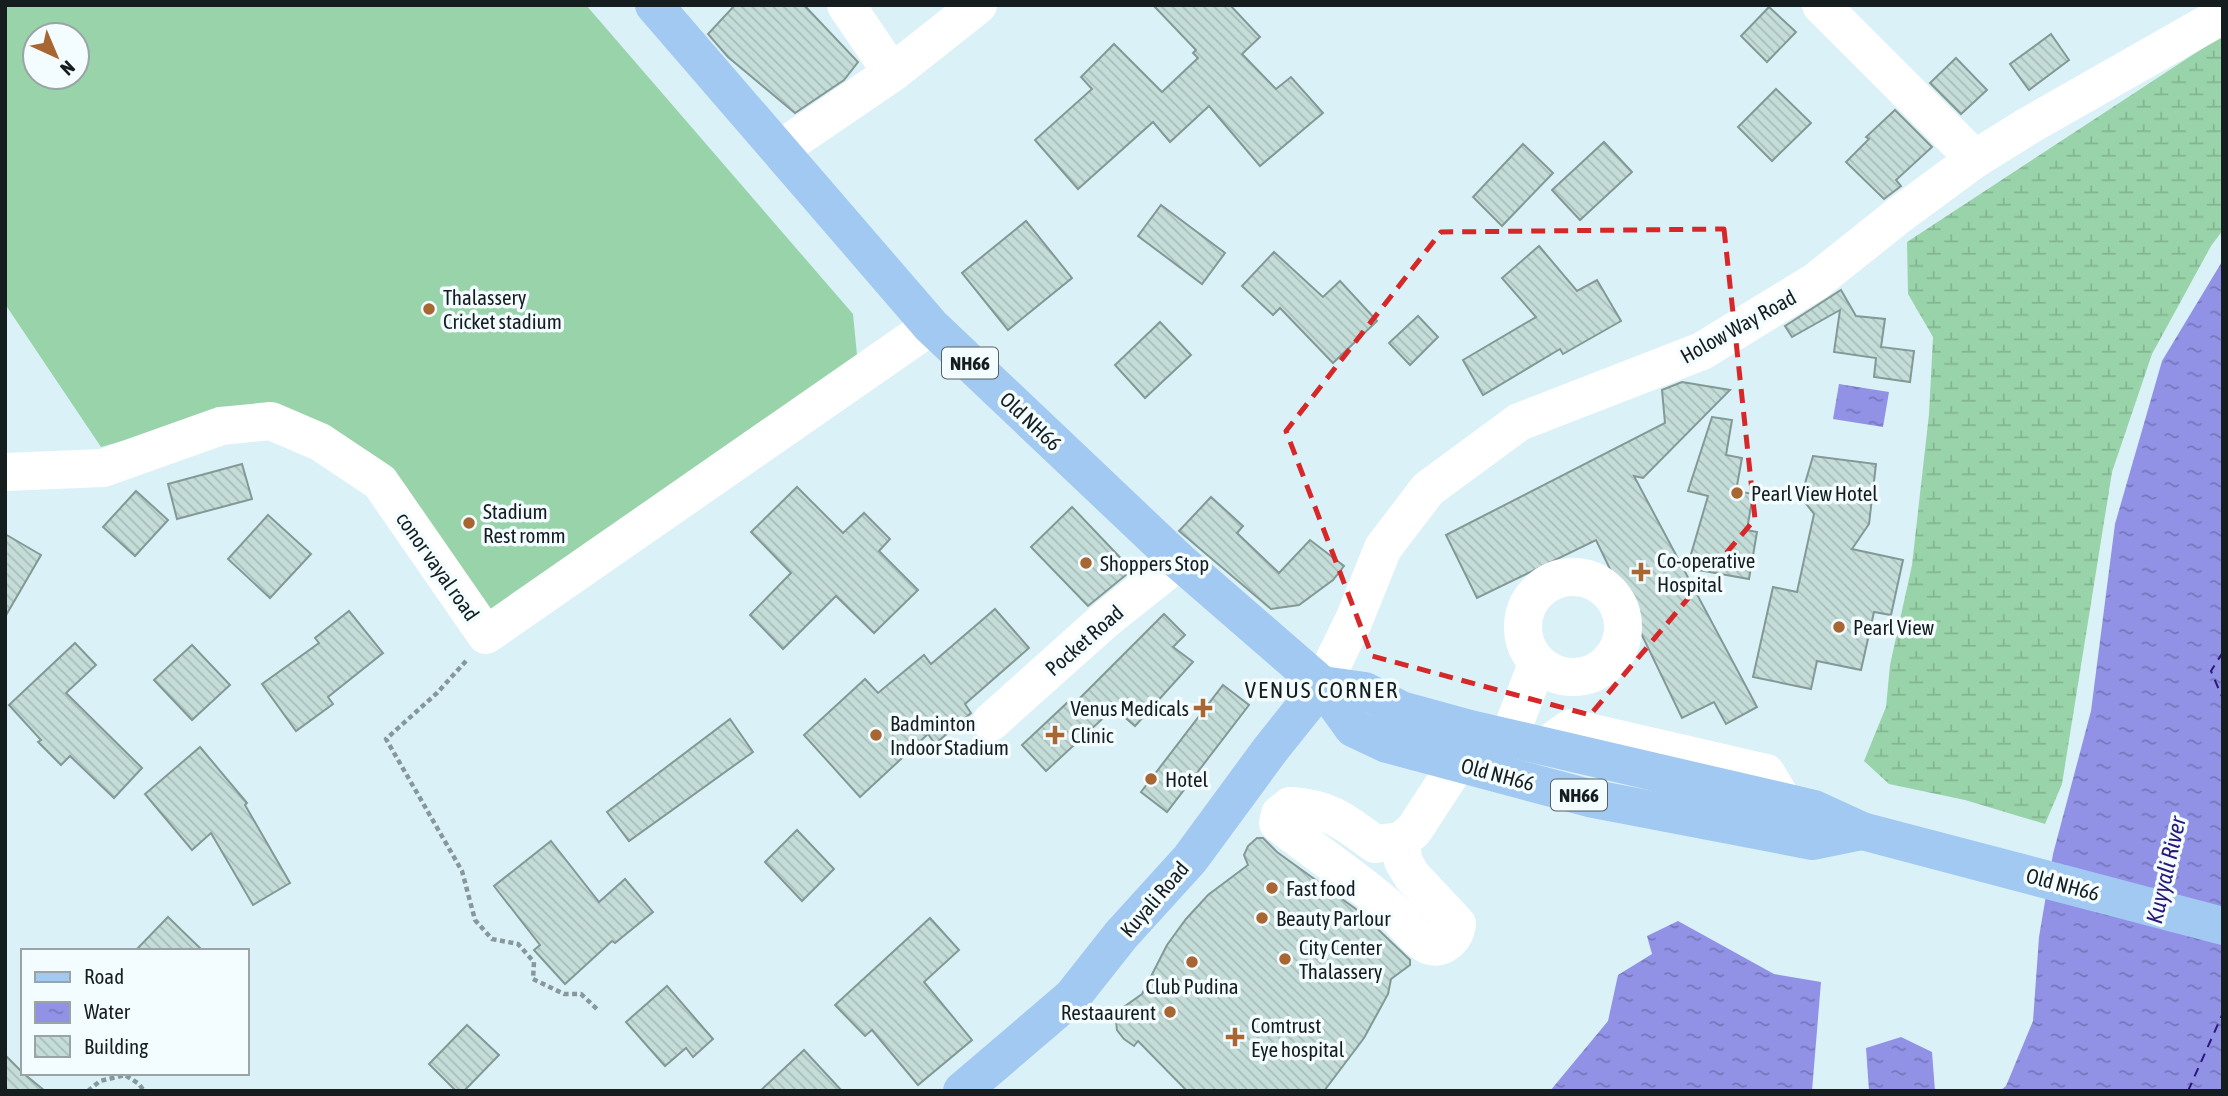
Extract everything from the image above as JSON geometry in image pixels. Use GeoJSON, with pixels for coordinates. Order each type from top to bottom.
{"type":"FeatureCollection","features":[{"type":"Feature","properties":{"kind":"main road","name":"Old NH66"},"geometry":{"type":"LineString","coordinates":[[663,8],[779,150],[931,326],[1180,561],[1322,685],[1353,728],[1387,744],[1589,798],[1813,841],[1862,831]]}},
{"type":"Feature","properties":{"kind":"main road","name":"Old NH66"},"geometry":{"type":"LineString","coordinates":[[1322,685],[1365,691],[1401,710],[1509,738],[1814,809],[1862,831],[2223,926]]}},
{"type":"Feature","properties":{"kind":"main road","name":"Kuyali Road"},"geometry":{"type":"LineString","coordinates":[[962,1091],[1072,997],[1121,935],[1190,859],[1270,750],[1322,685]]}},
{"type":"Feature","properties":{"kind":"street"},"geometry":{"type":"LineString","coordinates":[[846,5],[892,73]]}},
{"type":"Feature","properties":{"kind":"street"},"geometry":{"type":"LineString","coordinates":[[779,150],[892,73],[978,5]]}},
{"type":"Feature","properties":{"kind":"street"},"geometry":{"type":"LineString","coordinates":[[1821,5],[1975,159]]}},
{"type":"Feature","properties":{"kind":"street","name":"Holow Way Road"},"geometry":{"type":"LineString","coordinates":[[1322,685],[1354,620],[1383,548],[1428,489],[1519,422],[1702,351],[1815,282],[1975,159],[2223,15]]}},
{"type":"Feature","properties":{"kind":"street","name":"conor vayal road"},"geometry":{"type":"LineString","coordinates":[[5,472],[103,468],[221,426],[271,421],[320,442],[380,482],[486,635],[931,326]]}},
{"type":"Feature","properties":{"kind":"street","name":"Pocket Road"},"geometry":{"type":"LineString","coordinates":[[992,722],[1106,619],[1180,561]]}},
{"type":"Feature","properties":{"kind":"street"},"geometry":{"type":"LineString","coordinates":[[1509,738],[1537,664]]}},
{"type":"Feature","properties":{"kind":"street"},"geometry":{"type":"LineString","coordinates":[[1401,841],[1403,861],[1412,876],[1457,924],[1450,941],[1441,945],[1426,944],[1386,905],[1278,823],[1280,814],[1290,806],[1312,807],[1343,820],[1375,844],[1401,841],[1414,830],[1457,764]]}},
{"type":"Feature","properties":{"kind":"path"},"geometry":{"type":"LineString","coordinates":[[486,635],[437,693],[386,739],[462,871],[475,920],[492,939],[519,944],[534,962],[533,979],[564,994],[581,994],[598,1010]]}},
{"type":"Feature","properties":{"kind":"path"},"geometry":{"type":"LineString","coordinates":[[88,1091],[100,1081],[125,1075],[139,1084],[144,1091]]}},
{"type":"Feature","properties":{"kind":"highlighted area"},"geometry":{"type":"Polygon","coordinates":[[[1724,229],[1755,519],[1590,715],[1372,656],[1286,431],[1441,232],[1724,229]]]}},
{"type":"Feature","properties":{"kind":"green space","name":"Thalassery Cricket stadium"},"geometry":{"type":"Polygon","coordinates":[[[5,5],[586,5],[853,314],[857,355],[491,617],[386,465],[224,412],[101,447],[5,304],[5,5]]]}},
{"type":"Feature","properties":{"kind":"green space"},"geometry":{"type":"Polygon","coordinates":[[[2223,35],[2223,230],[2211,246],[2152,354],[2112,472],[2062,784],[2045,824],[1965,800],[1889,784],[1864,761],[1886,707],[1890,665],[1912,565],[1929,414],[1933,337],[1908,294],[1907,242],[2223,35]]]}},
{"type":"Feature","properties":{"kind":"water","name":"Kuyyali River"},"geometry":{"type":"Polygon","coordinates":[[[2223,260],[2223,1091],[2000,1091],[2006,1086],[2033,1021],[2039,937],[2053,854],[2091,711],[2115,524],[2162,361],[2223,260]]]}},
{"type":"Feature","properties":{"kind":"water"},"geometry":{"type":"Polygon","coordinates":[[[1839,384],[1889,392],[1883,427],[1833,419],[1839,384]]]}},
{"type":"Feature","properties":{"kind":"water"},"geometry":{"type":"Polygon","coordinates":[[[1678,921],[1774,974],[1821,982],[1812,1091],[1550,1091],[1608,1021],[1618,975],[1652,954],[1647,936],[1678,921]]]}},
{"type":"Feature","properties":{"kind":"water"},"geometry":{"type":"Polygon","coordinates":[[[1901,1037],[1932,1052],[1935,1091],[1869,1091],[1866,1048],[1901,1037]]]}},
{"type":"Feature","properties":{"kind":"building"},"geometry":{"type":"Polygon","coordinates":[[[735,5],[804,5],[858,62],[844,80],[795,113],[728,57],[708,34],[735,5]]]}},
{"type":"Feature","properties":{"kind":"building"},"geometry":{"type":"Polygon","coordinates":[[[1153,5],[1230,5],[1260,37],[1242,54],[1276,89],[1291,77],[1323,113],[1260,166],[1209,106],[1170,142],[1153,122],[1078,189],[1035,140],[1092,89],[1081,77],[1114,44],[1162,92],[1198,58],[1193,53],[1196,50],[1153,5]]]}},
{"type":"Feature","properties":{"kind":"building"},"geometry":{"type":"Polygon","coordinates":[[[1769,7],[1796,32],[1767,62],[1741,36],[1769,7]]]}},
{"type":"Feature","properties":{"kind":"building"},"geometry":{"type":"Polygon","coordinates":[[[2051,34],[2069,60],[2029,90],[2010,64],[2051,34]]]}},
{"type":"Feature","properties":{"kind":"building"},"geometry":{"type":"Polygon","coordinates":[[[1956,58],[1987,90],[1961,114],[1930,83],[1956,58]]]}},
{"type":"Feature","properties":{"kind":"building"},"geometry":{"type":"Polygon","coordinates":[[[1776,89],[1811,123],[1772,161],[1738,127],[1776,89]]]}},
{"type":"Feature","properties":{"kind":"building"},"geometry":{"type":"Polygon","coordinates":[[[1895,110],[1932,147],[1896,180],[1901,186],[1884,199],[1846,162],[1869,139],[1866,137],[1895,110]]]}},
{"type":"Feature","properties":{"kind":"building"},"geometry":{"type":"Polygon","coordinates":[[[1604,142],[1632,172],[1580,220],[1552,190],[1604,142]]]}},
{"type":"Feature","properties":{"kind":"building"},"geometry":{"type":"Polygon","coordinates":[[[1523,144],[1553,173],[1502,226],[1473,197],[1523,144]]]}},
{"type":"Feature","properties":{"kind":"building"},"geometry":{"type":"Polygon","coordinates":[[[1161,205],[1225,253],[1202,284],[1138,236],[1161,205]]]}},
{"type":"Feature","properties":{"kind":"building"},"geometry":{"type":"Polygon","coordinates":[[[1026,221],[1072,278],[1008,330],[962,273],[1026,221]]]}},
{"type":"Feature","properties":{"kind":"building"},"geometry":{"type":"Polygon","coordinates":[[[1539,246],[1577,291],[1597,280],[1621,321],[1563,354],[1560,349],[1483,395],[1463,360],[1536,317],[1502,278],[1539,246]]]}},
{"type":"Feature","properties":{"kind":"building"},"geometry":{"type":"Polygon","coordinates":[[[1274,252],[1323,297],[1340,281],[1377,321],[1333,363],[1280,308],[1273,315],[1242,286],[1274,252]]]}},
{"type":"Feature","properties":{"kind":"building"},"geometry":{"type":"Polygon","coordinates":[[[1841,290],[1856,316],[1885,319],[1881,347],[1914,351],[1910,382],[1874,377],[1876,358],[1834,352],[1840,310],[1792,337],[1785,326],[1841,290]]]}},
{"type":"Feature","properties":{"kind":"building"},"geometry":{"type":"Polygon","coordinates":[[[1418,316],[1438,337],[1410,365],[1389,343],[1418,316]]]}},
{"type":"Feature","properties":{"kind":"building"},"geometry":{"type":"Polygon","coordinates":[[[1160,322],[1191,355],[1145,398],[1115,365],[1160,322]]]}},
{"type":"Feature","properties":{"kind":"building"},"geometry":{"type":"Polygon","coordinates":[[[1682,382],[1730,390],[1643,478],[1634,476],[1757,707],[1726,724],[1714,702],[1682,718],[1596,540],[1477,598],[1446,535],[1665,423],[1662,390],[1682,382]]]}},
{"type":"Feature","properties":{"kind":"building"},"geometry":{"type":"Polygon","coordinates":[[[1712,417],[1732,420],[1726,455],[1742,458],[1736,491],[1753,494],[1747,530],[1757,532],[1749,579],[1687,568],[1708,496],[1688,491],[1712,417]]]}},
{"type":"Feature","properties":{"kind":"building"},"geometry":{"type":"Polygon","coordinates":[[[1813,456],[1876,464],[1869,524],[1852,549],[1903,560],[1891,615],[1874,612],[1861,670],[1817,661],[1811,689],[1753,677],[1773,587],[1797,592],[1814,514],[1801,497],[1813,456]]]}},
{"type":"Feature","properties":{"kind":"building"},"geometry":{"type":"Polygon","coordinates":[[[242,464],[252,499],[177,519],[168,484],[242,464]]]}},
{"type":"Feature","properties":{"kind":"building"},"geometry":{"type":"Polygon","coordinates":[[[797,487],[843,533],[864,513],[890,539],[879,551],[918,590],[874,633],[836,596],[783,649],[750,615],[791,573],[751,532],[797,487]]]}},
{"type":"Feature","properties":{"kind":"building"},"geometry":{"type":"Polygon","coordinates":[[[136,491],[168,520],[135,556],[103,527],[136,491]]]}},
{"type":"Feature","properties":{"kind":"building"},"geometry":{"type":"Polygon","coordinates":[[[1211,497],[1243,526],[1237,533],[1279,573],[1310,540],[1344,566],[1333,580],[1299,605],[1271,609],[1179,531],[1211,497]]]}},
{"type":"Feature","properties":{"kind":"building"},"geometry":{"type":"Polygon","coordinates":[[[1072,507],[1132,570],[1088,606],[1031,547],[1072,507]]]}},
{"type":"Feature","properties":{"kind":"building"},"geometry":{"type":"Polygon","coordinates":[[[268,515],[311,554],[270,598],[228,559],[268,515]]]}},
{"type":"Feature","properties":{"kind":"building"},"geometry":{"type":"Polygon","coordinates":[[[5,534],[41,555],[5,617],[5,534]]]}},
{"type":"Feature","properties":{"kind":"building"},"geometry":{"type":"Polygon","coordinates":[[[995,609],[1029,648],[965,704],[971,713],[935,744],[928,734],[860,797],[804,735],[865,679],[878,693],[924,655],[931,664],[995,609]]]}},
{"type":"Feature","properties":{"kind":"building"},"geometry":{"type":"Polygon","coordinates":[[[349,611],[383,653],[328,697],[333,704],[296,731],[262,684],[319,643],[315,638],[349,611]]]}},
{"type":"Feature","properties":{"kind":"building"},"geometry":{"type":"Polygon","coordinates":[[[1164,614],[1185,635],[1173,647],[1193,662],[1135,726],[1114,708],[1046,771],[1022,745],[1068,702],[1072,706],[1164,614]]]}},
{"type":"Feature","properties":{"kind":"building"},"geometry":{"type":"Polygon","coordinates":[[[75,643],[96,665],[66,693],[142,768],[114,798],[70,756],[61,765],[38,742],[41,740],[9,705],[75,643]]]}},
{"type":"Feature","properties":{"kind":"building"},"geometry":{"type":"Polygon","coordinates":[[[192,645],[230,685],[192,720],[154,680],[192,645]]]}},
{"type":"Feature","properties":{"kind":"building"},"geometry":{"type":"Polygon","coordinates":[[[1223,685],[1249,705],[1167,812],[1141,792],[1223,685]]]}},
{"type":"Feature","properties":{"kind":"building"},"geometry":{"type":"Polygon","coordinates":[[[730,719],[753,752],[629,841],[607,812],[730,719]]]}},
{"type":"Feature","properties":{"kind":"building"},"geometry":{"type":"Polygon","coordinates":[[[200,747],[247,803],[245,805],[290,883],[253,905],[211,833],[192,850],[145,794],[200,747]]]}},
{"type":"Feature","properties":{"kind":"building"},"geometry":{"type":"Polygon","coordinates":[[[797,830],[834,869],[802,901],[765,862],[797,830]]]}},
{"type":"Feature","properties":{"kind":"building","name":"City Center Thalassery"},"geometry":{"type":"Polygon","coordinates":[[[1257,838],[1263,838],[1277,852],[1360,912],[1410,960],[1410,965],[1391,979],[1388,994],[1364,1038],[1324,1091],[1187,1091],[1138,1041],[1134,1046],[1124,1039],[1117,1030],[1118,1011],[1142,994],[1167,945],[1186,919],[1208,895],[1248,865],[1244,855],[1248,846],[1257,838]]]}},
{"type":"Feature","properties":{"kind":"building"},"geometry":{"type":"Polygon","coordinates":[[[551,841],[599,902],[625,879],[653,912],[615,943],[612,941],[565,984],[534,950],[540,945],[494,886],[551,841]]]}},
{"type":"Feature","properties":{"kind":"building"},"geometry":{"type":"Polygon","coordinates":[[[168,917],[201,949],[137,949],[168,917]]]}},
{"type":"Feature","properties":{"kind":"building"},"geometry":{"type":"Polygon","coordinates":[[[930,918],[959,950],[924,982],[972,1040],[918,1085],[872,1030],[865,1036],[835,1005],[930,918]]]}},
{"type":"Feature","properties":{"kind":"building"},"geometry":{"type":"Polygon","coordinates":[[[667,986],[713,1039],[693,1057],[686,1048],[665,1066],[626,1022],[667,986]]]}},
{"type":"Feature","properties":{"kind":"building"},"geometry":{"type":"Polygon","coordinates":[[[467,1025],[499,1055],[464,1091],[456,1091],[429,1064],[467,1025]]]}},
{"type":"Feature","properties":{"kind":"building"},"geometry":{"type":"Polygon","coordinates":[[[804,1050],[842,1091],[760,1091],[804,1050]]]}},
{"type":"Feature","properties":{"kind":"building"},"geometry":{"type":"Polygon","coordinates":[[[5,1055],[21,1071],[21,1075],[25,1075],[45,1091],[5,1091],[5,1055]]]}},
{"type":"Feature","properties":{"kind":"ferry route"},"geometry":{"type":"LineString","coordinates":[[2223,652],[2211,671],[2223,699]]}},
{"type":"Feature","properties":{"kind":"ferry route"},"geometry":{"type":"LineString","coordinates":[[2188,1091],[2223,1013]]}},
{"type":"Feature","properties":{"kind":"place","name":"Thalassery Cricket stadium"},"geometry":{"type":"Point","coordinates":[429,309]}},
{"type":"Feature","properties":{"kind":"place","name":"Pearl View Hotel"},"geometry":{"type":"Point","coordinates":[1737,493]}},
{"type":"Feature","properties":{"kind":"place","name":"Stadium Rest romm"},"geometry":{"type":"Point","coordinates":[469,523]}},
{"type":"Feature","properties":{"kind":"place","name":"Shoppers Stop"},"geometry":{"type":"Point","coordinates":[1086,563]}},
{"type":"Feature","properties":{"kind":"place","name":"Co-operative Hospital"},"geometry":{"type":"Point","coordinates":[1641,572]}},
{"type":"Feature","properties":{"kind":"place","name":"Pearl View"},"geometry":{"type":"Point","coordinates":[1839,627]}},
{"type":"Feature","properties":{"kind":"place","name":"Venus Medicals"},"geometry":{"type":"Point","coordinates":[1203,708]}},
{"type":"Feature","properties":{"kind":"place","name":"Badminton Indoor Stadium"},"geometry":{"type":"Point","coordinates":[876,735]}},
{"type":"Feature","properties":{"kind":"place","name":"Clinic"},"geometry":{"type":"Point","coordinates":[1055,735]}},
{"type":"Feature","properties":{"kind":"place","name":"Hotel"},"geometry":{"type":"Point","coordinates":[1151,779]}},
{"type":"Feature","properties":{"kind":"place","name":"Fast food"},"geometry":{"type":"Point","coordinates":[1272,888]}},
{"type":"Feature","properties":{"kind":"place","name":"Beauty Parlour"},"geometry":{"type":"Point","coordinates":[1262,918]}},
{"type":"Feature","properties":{"kind":"place","name":"City Center Thalassery"},"geometry":{"type":"Point","coordinates":[1285,959]}},
{"type":"Feature","properties":{"kind":"place","name":"Club Pudina"},"geometry":{"type":"Point","coordinates":[1192,962]}},
{"type":"Feature","properties":{"kind":"place","name":"Restaaurent"},"geometry":{"type":"Point","coordinates":[1170,1012]}},
{"type":"Feature","properties":{"kind":"place","name":"Comtrust Eye hospital"},"geometry":{"type":"Point","coordinates":[1235,1037]}},
{"type":"Feature","properties":{"kind":"district","name":"VENUS CORNER"},"geometry":{"type":"Point","coordinates":[1322,690]}}]}
